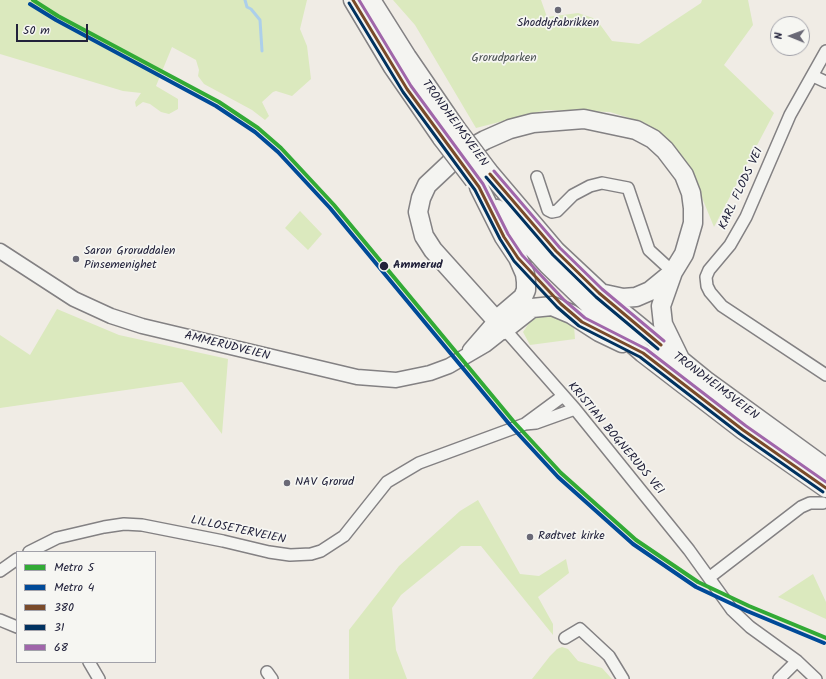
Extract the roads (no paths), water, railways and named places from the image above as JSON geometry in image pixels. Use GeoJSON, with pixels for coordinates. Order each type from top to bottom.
{"type":"FeatureCollection","features":[{"type":"Feature","properties":{"kind":"highway","name":"TRONDHEIMSVEIEN"},"geometry":{"type":"LineString","coordinates":[[354,0],[393,67],[448,133],[516,231],[563,280],[643,353],[743,430],[825,496]]}},
{"type":"Feature","properties":{"kind":"highway","name":"TRONDHEIMSVEIEN"},"geometry":{"type":"LineString","coordinates":[[371,0],[406,57],[448,133]]}},
{"type":"Feature","properties":{"kind":"highway"},"geometry":{"type":"LineString","coordinates":[[500,325],[432,250],[424,236],[418,212],[421,198],[427,185],[460,154],[485,140],[510,130],[532,123],[584,119],[615,124],[636,130],[653,139],[666,150],[684,175],[691,193],[693,223],[684,254],[673,272],[663,299],[662,318],[668,336],[680,361]]}},
{"type":"Feature","properties":{"kind":"highway","name":"TRONDHEIMSVEIEN"},"geometry":{"type":"LineString","coordinates":[[480,179],[543,236],[600,293],[680,361],[826,468]]}},
{"type":"Feature","properties":{"kind":"highway"},"geometry":{"type":"LineString","coordinates":[[480,179],[504,237],[522,268],[526,282],[526,290],[523,297],[500,325]]}},
{"type":"Feature","properties":{"kind":"highway"},"geometry":{"type":"LineString","coordinates":[[600,293],[623,298],[636,297],[650,291],[673,272]]}},
{"type":"Feature","properties":{"kind":"highway"},"geometry":{"type":"LineString","coordinates":[[500,325],[532,308],[552,306],[571,314],[599,332],[643,353]]}},
{"type":"Feature","properties":{"kind":"street","name":"KARL FLODS VEI"},"geometry":{"type":"LineString","coordinates":[[826,51],[790,115],[746,217],[725,252],[707,274],[706,282],[710,292],[722,306],[826,375]]}},
{"type":"Feature","properties":{"kind":"street"},"geometry":{"type":"LineString","coordinates":[[812,76],[826,82]]}},
{"type":"Feature","properties":{"kind":"street"},"geometry":{"type":"LineString","coordinates":[[537,177],[548,210],[552,212],[557,211],[573,195],[590,186],[602,183],[628,188],[644,239],[649,250],[673,272]]}},
{"type":"Feature","properties":{"kind":"street","name":"AMMERUDVEIEN"},"geometry":{"type":"LineString","coordinates":[[0,252],[74,299],[111,316],[142,326],[342,374],[384,380],[407,379],[440,370],[485,345],[500,325]]}},
{"type":"Feature","properties":{"kind":"street","name":"KRISTIAN BOGNERUDS VEI"},"geometry":{"type":"LineString","coordinates":[[500,325],[575,409],[710,577],[726,602],[740,618],[797,661],[816,679]]}},
{"type":"Feature","properties":{"kind":"street","name":"LILLOSETERVEIEN"},"geometry":{"type":"LineString","coordinates":[[525,424],[563,396]]}},
{"type":"Feature","properties":{"kind":"street","name":"LILLOSETERVEIEN"},"geometry":{"type":"LineString","coordinates":[[31,551],[57,538],[124,524],[142,525],[269,552],[290,555],[311,554],[322,550],[344,536],[387,482],[419,463],[525,424],[536,423],[575,409]]}},
{"type":"Feature","properties":{"kind":"street"},"geometry":{"type":"LineString","coordinates":[[710,577],[802,507],[825,496]]}},
{"type":"Feature","properties":{"kind":"street"},"geometry":{"type":"LineString","coordinates":[[0,571],[16,561]]}},
{"type":"Feature","properties":{"kind":"street"},"geometry":{"type":"LineString","coordinates":[[0,620],[16,627]]}},
{"type":"Feature","properties":{"kind":"street"},"geometry":{"type":"LineString","coordinates":[[565,638],[580,629],[609,656],[623,679]]}},
{"type":"Feature","properties":{"kind":"street"},"geometry":{"type":"LineString","coordinates":[[779,679],[797,661]]}},
{"type":"Feature","properties":{"kind":"street"},"geometry":{"type":"LineString","coordinates":[[90,663],[99,679]]}},
{"type":"Feature","properties":{"kind":"waterway"},"geometry":{"type":"LineString","coordinates":[[245,0],[247,7],[251,9],[260,20],[262,51]]}},
{"type":"Feature","properties":{"kind":"metro line","name":"5"},"geometry":{"type":"LineString","coordinates":[[33,0],[58,16],[219,102],[258,128],[281,148],[334,205],[514,422],[561,473],[636,540],[698,582],[749,606],[826,638]]}},
{"type":"Feature","properties":{"kind":"metro line","name":"4"},"geometry":{"type":"LineString","coordinates":[[30,4],[56,20],[216,106],[255,132],[278,152],[330,208],[510,425],[558,477],[633,544],[696,587],[747,611],[824,643]]}},
{"type":"Feature","properties":{"kind":"place","name":"Shoddyfabrikken"},"geometry":{"type":"Point","coordinates":[558,10]}},
{"type":"Feature","properties":{"kind":"place","name":"Saron Groruddalen Pinsemenighet"},"geometry":{"type":"Point","coordinates":[76,259]}},
{"type":"Feature","properties":{"kind":"place","name":"Ammerud"},"geometry":{"type":"Point","coordinates":[384,266]}},
{"type":"Feature","properties":{"kind":"place","name":"NAV Grorud"},"geometry":{"type":"Point","coordinates":[287,483]}},
{"type":"Feature","properties":{"kind":"place","name":"Rødtvet kirke"},"geometry":{"type":"Point","coordinates":[530,537]}},
{"type":"Feature","properties":{"kind":"park label","name":"Grorudparken"},"geometry":{"type":"Point","coordinates":[504,59]}}]}
